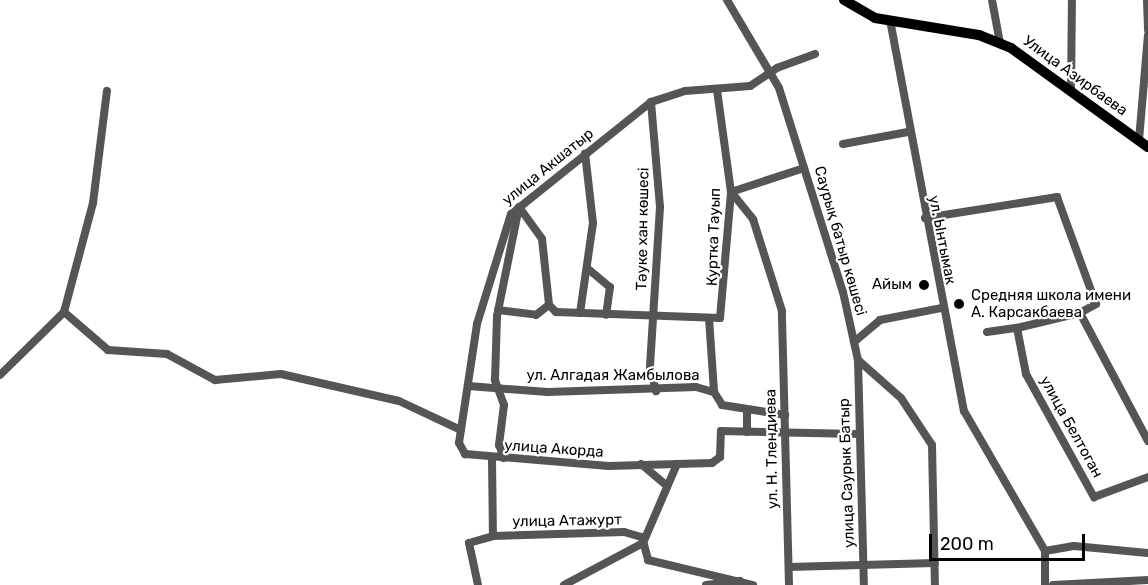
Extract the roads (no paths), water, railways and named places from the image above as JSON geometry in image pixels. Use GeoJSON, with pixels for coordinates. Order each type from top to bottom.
{"type":"FeatureCollection","features":[{"type":"Feature","properties":{"kind":"main road","name":"Улица Азирбаева"},"geometry":{"type":"LineString","coordinates":[[844,0],[890,20],[1000,43],[1071,90],[1144,144]]}},
{"type":"Feature","properties":{"kind":"street","name":"Саурық батыр көшесі"},"geometry":{"type":"LineString","coordinates":[[728,0],[772,75],[804,168],[858,360]]}},
{"type":"Feature","properties":{"kind":"street"},"geometry":{"type":"LineString","coordinates":[[992,0],[1000,43]]}},
{"type":"Feature","properties":{"kind":"street"},"geometry":{"type":"LineString","coordinates":[[1071,90],[1072,0]]}},
{"type":"Feature","properties":{"kind":"street"},"geometry":{"type":"LineString","coordinates":[[1147,0],[1148,30]]}},
{"type":"Feature","properties":{"kind":"street","name":"ул. Ынтымак"},"geometry":{"type":"LineString","coordinates":[[890,20],[908,132],[964,411],[1045,551]]}},
{"type":"Feature","properties":{"kind":"street"},"geometry":{"type":"LineString","coordinates":[[1144,144],[1148,35]]}},
{"type":"Feature","properties":{"kind":"street","name":"улица Акшатыр"},"geometry":{"type":"LineString","coordinates":[[465,454],[459,443],[477,324],[508,217],[651,102],[686,91],[750,86],[772,75],[777,68],[815,54]]}},
{"type":"Feature","properties":{"kind":"street","name":"Куртка Тауып"},"geometry":{"type":"LineString","coordinates":[[709,318],[723,314],[730,192],[717,90]]}},
{"type":"Feature","properties":{"kind":"street"},"geometry":{"type":"LineString","coordinates":[[0,375],[64,312],[93,203],[106,91]]}},
{"type":"Feature","properties":{"kind":"street","name":"Тәуке хан көшесі"},"geometry":{"type":"LineString","coordinates":[[651,102],[660,207],[650,367],[656,392]]}},
{"type":"Feature","properties":{"kind":"street"},"geometry":{"type":"LineString","coordinates":[[843,144],[908,132]]}},
{"type":"Feature","properties":{"kind":"street"},"geometry":{"type":"LineString","coordinates":[[580,313],[593,223],[585,153]]}},
{"type":"Feature","properties":{"kind":"street"},"geometry":{"type":"LineString","coordinates":[[730,192],[804,168]]}},
{"type":"Feature","properties":{"kind":"street","name":"ул. Н. Тлендиева"},"geometry":{"type":"LineString","coordinates":[[730,192],[753,219],[782,311],[789,585]]}},
{"type":"Feature","properties":{"kind":"street"},"geometry":{"type":"LineString","coordinates":[[925,218],[1057,197],[1096,304],[1080,313],[1017,328],[987,332]]}},
{"type":"Feature","properties":{"kind":"street"},"geometry":{"type":"LineString","coordinates":[[519,207],[542,239],[549,305]]}},
{"type":"Feature","properties":{"kind":"street"},"geometry":{"type":"LineString","coordinates":[[504,458],[499,445],[504,405],[497,387],[498,310],[519,207]]}},
{"type":"Feature","properties":{"kind":"street"},"geometry":{"type":"LineString","coordinates":[[587,268],[610,287],[606,315]]}},
{"type":"Feature","properties":{"kind":"street"},"geometry":{"type":"LineString","coordinates":[[498,310],[536,315],[549,305]]}},
{"type":"Feature","properties":{"kind":"street"},"geometry":{"type":"LineString","coordinates":[[549,305],[569,316],[580,313],[709,318],[714,392]]}},
{"type":"Feature","properties":{"kind":"street"},"geometry":{"type":"LineString","coordinates":[[854,342],[880,320],[942,308]]}},
{"type":"Feature","properties":{"kind":"street"},"geometry":{"type":"LineString","coordinates":[[64,312],[108,350],[167,354],[215,380],[280,374],[399,401],[461,430]]}},
{"type":"Feature","properties":{"kind":"street"},"geometry":{"type":"LineString","coordinates":[[1080,313],[1148,441]]}},
{"type":"Feature","properties":{"kind":"street","name":"улица Белтоган"},"geometry":{"type":"LineString","coordinates":[[1017,328],[1026,374],[1094,497],[1148,477]]}},
{"type":"Feature","properties":{"kind":"street"},"geometry":{"type":"LineString","coordinates":[[858,360],[902,398],[932,445],[936,585]]}},
{"type":"Feature","properties":{"kind":"street","name":"улица Саурык Батыр"},"geometry":{"type":"LineString","coordinates":[[858,360],[858,434],[864,585]]}},
{"type":"Feature","properties":{"kind":"street","name":"ул. Алгадая Жамбылова"},"geometry":{"type":"LineString","coordinates":[[468,386],[656,392],[696,387],[714,392],[722,405],[747,411],[785,415]]}},
{"type":"Feature","properties":{"kind":"street"},"geometry":{"type":"LineString","coordinates":[[747,411],[747,432],[786,435],[858,434]]}},
{"type":"Feature","properties":{"kind":"street"},"geometry":{"type":"LineString","coordinates":[[1138,420],[1148,420]]}},
{"type":"Feature","properties":{"kind":"street","name":"улица Акорда"},"geometry":{"type":"LineString","coordinates":[[465,454],[492,458],[677,464],[718,460],[722,431],[747,432]]}},
{"type":"Feature","properties":{"kind":"street"},"geometry":{"type":"LineString","coordinates":[[492,458],[493,536]]}},
{"type":"Feature","properties":{"kind":"street"},"geometry":{"type":"LineString","coordinates":[[641,464],[667,486]]}},
{"type":"Feature","properties":{"kind":"street"},"geometry":{"type":"LineString","coordinates":[[564,585],[643,543],[677,464]]}},
{"type":"Feature","properties":{"kind":"street","name":"улица Атажурт"},"geometry":{"type":"LineString","coordinates":[[478,585],[469,543],[493,536],[624,532],[638,534],[648,560],[753,585]]}},
{"type":"Feature","properties":{"kind":"street"},"geometry":{"type":"LineString","coordinates":[[1045,585],[1045,551],[1074,546],[1148,552]]}},
{"type":"Feature","properties":{"kind":"street"},"geometry":{"type":"LineString","coordinates":[[789,567],[935,563]]}},
{"type":"Feature","properties":{"kind":"street"},"geometry":{"type":"LineString","coordinates":[[1053,585],[1135,583],[1148,580]]}},
{"type":"Feature","properties":{"kind":"street"},"geometry":{"type":"LineString","coordinates":[[706,585],[741,581]]}},
{"type":"Feature","properties":{"kind":"place","name":"Айым"},"geometry":{"type":"Point","coordinates":[924,285]}},
{"type":"Feature","properties":{"kind":"place","name":"Средняя школа имени А. Карсакбаева"},"geometry":{"type":"Point","coordinates":[959,304]}}]}
